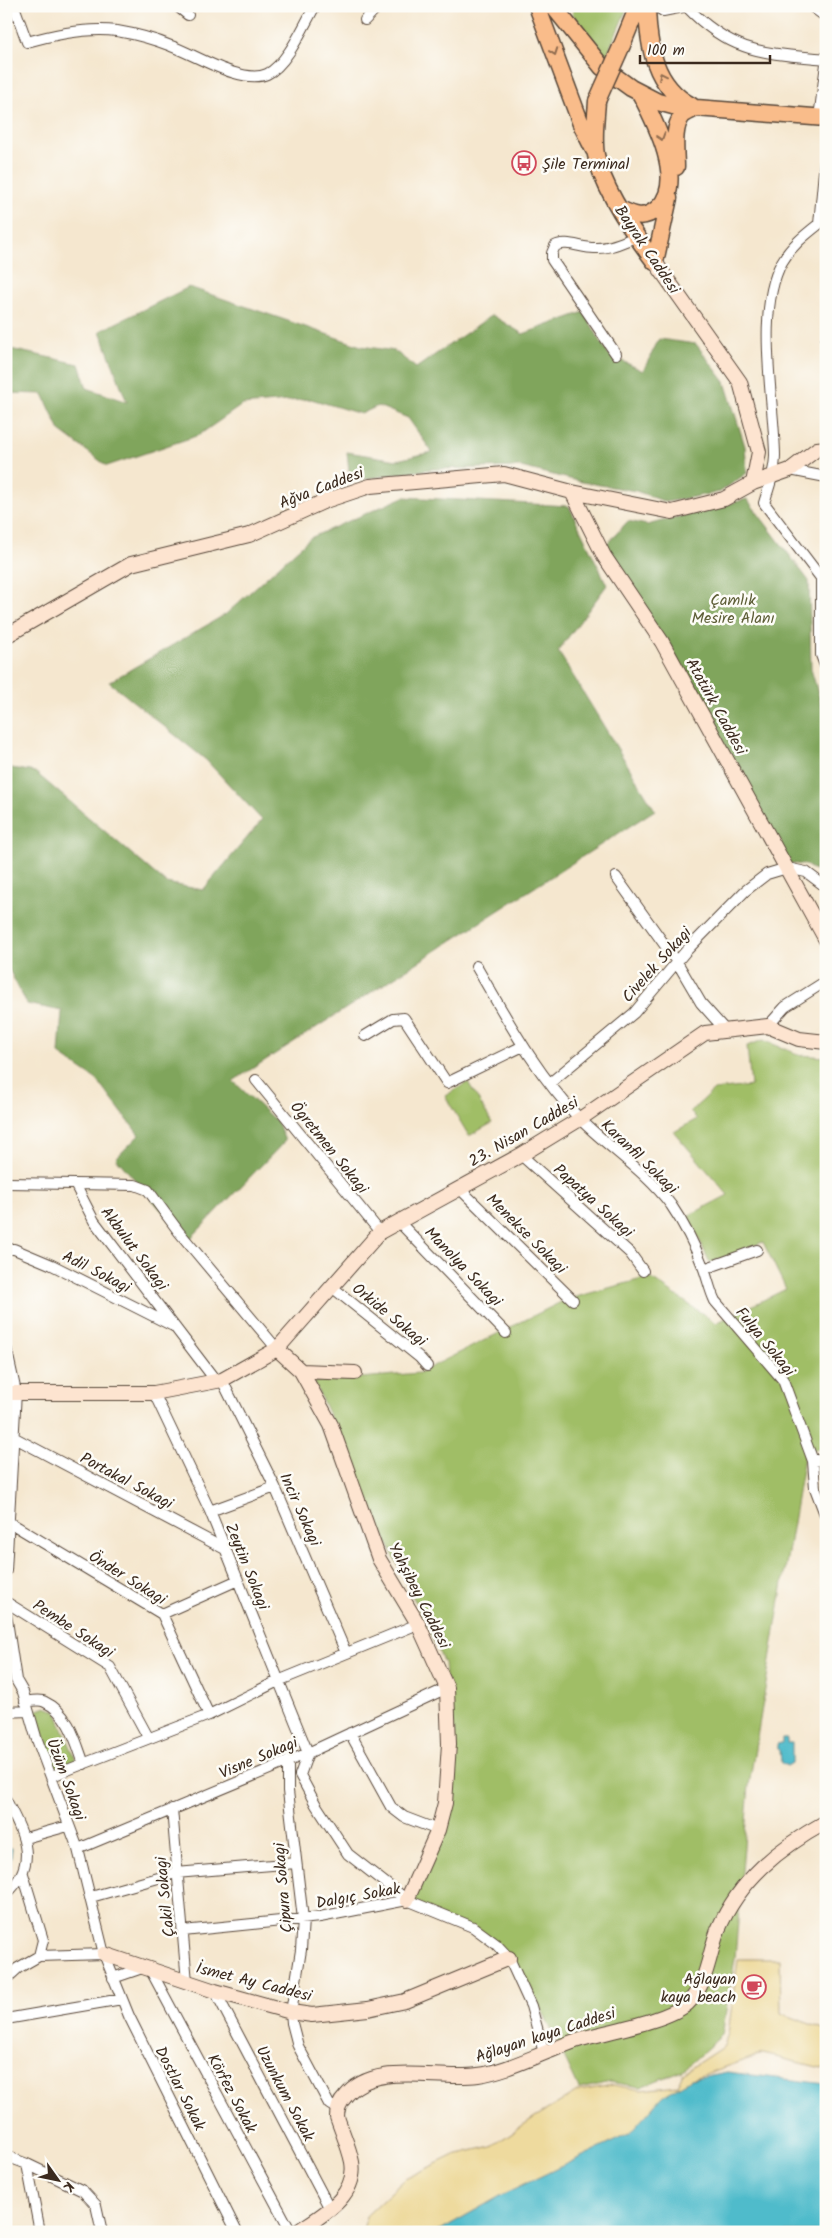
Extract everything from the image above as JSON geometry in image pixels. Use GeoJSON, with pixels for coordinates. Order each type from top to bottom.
{"type":"FeatureCollection","features":[{"type":"Feature","properties":{"kind":"main road"},"geometry":{"type":"LineString","coordinates":[[537,6],[581,124],[596,155]]}},
{"type":"Feature","properties":{"kind":"main road"},"geometry":{"type":"LineString","coordinates":[[552,6],[566,14],[602,67],[658,102],[673,106],[823,118]]}},
{"type":"Feature","properties":{"kind":"main road","name":"Bayrak Caddesi"},"geometry":{"type":"LineString","coordinates":[[638,6],[597,101],[595,126],[596,155],[620,209],[636,237],[655,262]]}},
{"type":"Feature","properties":{"kind":"main road"},"geometry":{"type":"LineString","coordinates":[[647,6],[647,33],[655,61],[668,89],[677,98],[696,108]]}},
{"type":"Feature","properties":{"kind":"main road"},"geometry":{"type":"LineString","coordinates":[[620,209],[639,218],[651,214],[661,205],[668,188],[669,174],[666,154],[658,128],[640,92]]}},
{"type":"Feature","properties":{"kind":"main road"},"geometry":{"type":"LineString","coordinates":[[655,262],[666,209],[676,175],[675,140],[678,127],[682,116],[696,108]]}},
{"type":"Feature","properties":{"kind":"main road"},"geometry":{"type":"LineString","coordinates":[[636,237],[654,225],[666,209]]}},
{"type":"Feature","properties":{"kind":"street"},"geometry":{"type":"LineString","coordinates":[[14,6],[27,42],[75,31],[115,31],[163,43],[228,71],[252,77],[267,74],[278,66],[315,6]]}},
{"type":"Feature","properties":{"kind":"street"},"geometry":{"type":"LineString","coordinates":[[177,6],[188,15]]}},
{"type":"Feature","properties":{"kind":"street"},"geometry":{"type":"LineString","coordinates":[[365,20],[378,6]]}},
{"type":"Feature","properties":{"kind":"street"},"geometry":{"type":"LineString","coordinates":[[656,6],[663,11],[688,7],[713,31],[745,48],[763,52],[826,59]]}},
{"type":"Feature","properties":{"kind":"street"},"geometry":{"type":"LineString","coordinates":[[811,6],[826,17]]}},
{"type":"Feature","properties":{"kind":"street"},"geometry":{"type":"LineString","coordinates":[[823,118],[826,64]]}},
{"type":"Feature","properties":{"kind":"street"},"geometry":{"type":"LineString","coordinates":[[826,150],[822,224],[795,244],[784,257],[776,275],[768,303],[775,454],[772,476],[764,503],[823,580],[821,655],[826,668]]}},
{"type":"Feature","properties":{"kind":"street"},"geometry":{"type":"LineString","coordinates":[[616,354],[552,260],[552,253],[555,246],[560,243],[595,248],[612,246],[636,237]]}},
{"type":"Feature","properties":{"kind":"street","name":"Bayrak Caddesi"},"geometry":{"type":"LineString","coordinates":[[655,262],[740,382],[759,452],[753,483]]}},
{"type":"Feature","properties":{"kind":"street","name":"Ağva Caddesi"},"geometry":{"type":"LineString","coordinates":[[6,636],[131,564],[249,535],[325,501],[370,486],[504,474],[572,492],[672,512],[724,499],[753,483],[790,470],[817,449],[826,448]]}},
{"type":"Feature","properties":{"kind":"street"},"geometry":{"type":"LineString","coordinates":[[790,470],[826,477]]}},
{"type":"Feature","properties":{"kind":"street","name":"Atatürk Caddesi"},"geometry":{"type":"LineString","coordinates":[[572,492],[604,556],[662,642],[826,940]]}},
{"type":"Feature","properties":{"kind":"street"},"geometry":{"type":"LineString","coordinates":[[786,868],[806,872],[826,887]]}},
{"type":"Feature","properties":{"kind":"street","name":"Civelek Sokagi"},"geometry":{"type":"LineString","coordinates":[[550,1084],[634,1013],[677,962],[745,891],[767,874],[786,868]]}},
{"type":"Feature","properties":{"kind":"street"},"geometry":{"type":"LineString","coordinates":[[616,876],[677,962],[701,1004],[726,1031]]}},
{"type":"Feature","properties":{"kind":"street","name":"Karanfil Sokagi"},"geometry":{"type":"LineString","coordinates":[[476,966],[523,1046],[550,1084],[580,1119],[662,1193],[679,1218],[704,1270]]}},
{"type":"Feature","properties":{"kind":"street"},"geometry":{"type":"LineString","coordinates":[[768,1026],[785,1007],[826,981]]}},
{"type":"Feature","properties":{"kind":"street"},"geometry":{"type":"LineString","coordinates":[[365,1036],[393,1019],[404,1018],[447,1083],[523,1046]]}},
{"type":"Feature","properties":{"kind":"street","name":"23. Nisan Caddesi"},"geometry":{"type":"LineString","coordinates":[[9,1394],[154,1393],[219,1381],[277,1349],[380,1232],[521,1155],[580,1119],[705,1033],[768,1026],[799,1039],[826,1042]]}},
{"type":"Feature","properties":{"kind":"street","name":"Ögretmen Sokagi"},"geometry":{"type":"LineString","coordinates":[[256,1080],[380,1232]]}},
{"type":"Feature","properties":{"kind":"street","name":"Papatya Sokagi"},"geometry":{"type":"LineString","coordinates":[[521,1155],[630,1253],[643,1271]]}},
{"type":"Feature","properties":{"kind":"street"},"geometry":{"type":"LineString","coordinates":[[6,1183],[136,1185],[148,1190],[179,1232],[277,1349]]}},
{"type":"Feature","properties":{"kind":"street","name":"Akbulut Sokagi"},"geometry":{"type":"LineString","coordinates":[[75,1184],[94,1221],[134,1271],[172,1325],[219,1381]]}},
{"type":"Feature","properties":{"kind":"street","name":"Menekse Sokagi"},"geometry":{"type":"LineString","coordinates":[[459,1188],[573,1300]]}},
{"type":"Feature","properties":{"kind":"street","name":"Manolya Sokagi"},"geometry":{"type":"LineString","coordinates":[[399,1222],[506,1333]]}},
{"type":"Feature","properties":{"kind":"street","name":"Adil Sokagi"},"geometry":{"type":"LineString","coordinates":[[6,1250],[14,1249],[52,1265],[172,1325]]}},
{"type":"Feature","properties":{"kind":"street"},"geometry":{"type":"LineString","coordinates":[[704,1270],[757,1250]]}},
{"type":"Feature","properties":{"kind":"street","name":"Fulya Sokagi"},"geometry":{"type":"LineString","coordinates":[[704,1270],[709,1288],[718,1306],[749,1339],[782,1380],[813,1461],[815,1488],[826,1517]]}},
{"type":"Feature","properties":{"kind":"street","name":"Orkide Sokagi"},"geometry":{"type":"LineString","coordinates":[[332,1287],[419,1357],[427,1366]]}},
{"type":"Feature","properties":{"kind":"street"},"geometry":{"type":"LineString","coordinates":[[6,1347],[9,1394],[15,1438],[6,1571]]}},
{"type":"Feature","properties":{"kind":"street","name":"Yahşibey Caddesi"},"geometry":{"type":"LineString","coordinates":[[277,1349],[301,1371],[331,1425],[380,1559],[418,1624],[447,1688],[448,1754],[445,1804],[438,1830],[407,1900]]}},
{"type":"Feature","properties":{"kind":"street"},"geometry":{"type":"LineString","coordinates":[[301,1371],[355,1373]]}},
{"type":"Feature","properties":{"kind":"street","name":"Incir Sokagi"},"geometry":{"type":"LineString","coordinates":[[219,1381],[275,1487],[346,1653]]}},
{"type":"Feature","properties":{"kind":"street","name":"Zeytin Sokagi"},"geometry":{"type":"LineString","coordinates":[[154,1393],[210,1511],[308,1753]]}},
{"type":"Feature","properties":{"kind":"street","name":"Portakal Sokagi"},"geometry":{"type":"LineString","coordinates":[[15,1438],[225,1549]]}},
{"type":"Feature","properties":{"kind":"street"},"geometry":{"type":"LineString","coordinates":[[813,1461],[826,1459]]}},
{"type":"Feature","properties":{"kind":"street"},"geometry":{"type":"LineString","coordinates":[[210,1511],[275,1487]]}},
{"type":"Feature","properties":{"kind":"street","name":"Önder Sokagi"},"geometry":{"type":"LineString","coordinates":[[10,1522],[162,1614],[209,1715]]}},
{"type":"Feature","properties":{"kind":"street"},"geometry":{"type":"LineString","coordinates":[[162,1614],[238,1580]]}},
{"type":"Feature","properties":{"kind":"street","name":"Pembe Sokagi"},"geometry":{"type":"LineString","coordinates":[[6,1602],[110,1667],[148,1737]]}},
{"type":"Feature","properties":{"kind":"street","name":"Üzüm Sokagi"},"geometry":{"type":"LineString","coordinates":[[6,1614],[11,1679],[27,1706],[36,1738],[52,1776],[68,1826],[78,1849],[104,1954]]}},
{"type":"Feature","properties":{"kind":"street"},"geometry":{"type":"LineString","coordinates":[[52,1776],[148,1737],[209,1715],[278,1681],[418,1624]]}},
{"type":"Feature","properties":{"kind":"street","name":"Visne Sokagi"},"geometry":{"type":"LineString","coordinates":[[78,1849],[308,1753],[447,1688]]}},
{"type":"Feature","properties":{"kind":"street"},"geometry":{"type":"LineString","coordinates":[[6,1712],[44,1701],[62,1714],[74,1736],[84,1764]]}},
{"type":"Feature","properties":{"kind":"street"},"geometry":{"type":"LineString","coordinates":[[350,1733],[394,1810],[404,1817],[438,1830]]}},
{"type":"Feature","properties":{"kind":"street"},"geometry":{"type":"LineString","coordinates":[[308,1753],[300,1775],[316,1805],[348,1854],[407,1900]]}},
{"type":"Feature","properties":{"kind":"street","name":"Çipura Sokagi"},"geometry":{"type":"LineString","coordinates":[[288,1761],[288,1791],[303,1919],[301,1950],[291,2012],[293,2031],[298,2046],[329,2104],[337,2109]]}},
{"type":"Feature","properties":{"kind":"street"},"geometry":{"type":"LineString","coordinates":[[6,1800],[25,1838],[25,1870],[19,1883],[6,1894]]}},
{"type":"Feature","properties":{"kind":"street","name":"Çakil Sokagi"},"geometry":{"type":"LineString","coordinates":[[172,1809],[176,1873],[187,1982]]}},
{"type":"Feature","properties":{"kind":"street","name":"Ağlayan kaya Caddesi"},"geometry":{"type":"LineString","coordinates":[[337,2109],[348,2092],[357,2084],[376,2076],[464,2077],[480,2075],[580,2040],[673,2013],[689,2002],[701,1984],[719,1929],[736,1898],[770,1859],[791,1843],[826,1822]]}},
{"type":"Feature","properties":{"kind":"street"},"geometry":{"type":"LineString","coordinates":[[25,1838],[68,1826]]}},
{"type":"Feature","properties":{"kind":"street"},"geometry":{"type":"LineString","coordinates":[[91,1897],[176,1873],[296,1864]]}},
{"type":"Feature","properties":{"kind":"street"},"geometry":{"type":"LineString","coordinates":[[23,1874],[43,1940],[40,1956]]}},
{"type":"Feature","properties":{"kind":"street","name":"Dalgıç Sokak"},"geometry":{"type":"LineString","coordinates":[[183,1931],[303,1919],[407,1900],[473,1927],[496,1944],[509,1958],[530,2006],[544,2053]]}},
{"type":"Feature","properties":{"kind":"street"},"geometry":{"type":"LineString","coordinates":[[6,1979],[18,1968],[40,1956],[104,1954]]}},
{"type":"Feature","properties":{"kind":"street","name":"İsmet Ay Caddesi"},"geometry":{"type":"LineString","coordinates":[[104,1954],[215,1991],[291,2012],[312,2015],[386,2006],[418,1997],[509,1958]]}},
{"type":"Feature","properties":{"kind":"street","name":"Dostlar Sokak"},"geometry":{"type":"LineString","coordinates":[[104,1954],[133,2025],[237,2232]]}},
{"type":"Feature","properties":{"kind":"street"},"geometry":{"type":"LineString","coordinates":[[114,1978],[147,1968]]}},
{"type":"Feature","properties":{"kind":"street","name":"Körfez Sokak"},"geometry":{"type":"LineString","coordinates":[[147,1968],[291,2232]]}},
{"type":"Feature","properties":{"kind":"street","name":"Uzunkum Sokak"},"geometry":{"type":"LineString","coordinates":[[215,1991],[330,2209]]}},
{"type":"Feature","properties":{"kind":"street"},"geometry":{"type":"LineString","coordinates":[[6,2019],[122,2000]]}},
{"type":"Feature","properties":{"kind":"street"},"geometry":{"type":"LineString","coordinates":[[297,2232],[330,2209],[344,2195],[352,2172],[352,2163],[337,2117],[337,2109]]}},
{"type":"Feature","properties":{"kind":"street"},"geometry":{"type":"LineString","coordinates":[[6,2156],[83,2191],[96,2205],[102,2232]]}},
{"type":"Feature","properties":{"kind":"street"},"geometry":{"type":"LineString","coordinates":[[27,2164],[40,2232]]}},
{"type":"Feature","properties":{"kind":"green space"},"geometry":{"type":"Polygon","coordinates":[[[575,6],[628,6],[606,57],[572,14],[575,6]]]}},
{"type":"Feature","properties":{"kind":"green space"},"geometry":{"type":"Polygon","coordinates":[[[189,287],[361,346],[395,351],[416,368],[492,315],[523,334],[584,312],[608,354],[643,371],[659,339],[696,344],[725,382],[745,446],[747,473],[720,492],[666,502],[636,491],[582,482],[521,467],[432,469],[350,481],[347,452],[397,460],[432,452],[408,418],[378,406],[361,414],[311,399],[242,405],[199,435],[107,466],[60,431],[43,394],[6,393],[6,348],[79,364],[87,388],[127,402],[100,331],[189,287]]]}},
{"type":"Feature","properties":{"kind":"green space"},"geometry":{"type":"Polygon","coordinates":[[[404,497],[569,506],[607,585],[558,651],[655,810],[233,1081],[278,1123],[285,1141],[188,1241],[116,1158],[139,1135],[97,1080],[59,1054],[62,1011],[27,1004],[6,964],[6,767],[35,772],[166,883],[203,890],[262,820],[206,760],[109,682],[226,614],[310,538],[404,497]]]}},
{"type":"Feature","properties":{"kind":"green space","name":"Çamlık Mesire Alanı"},"geometry":{"type":"Polygon","coordinates":[[[747,499],[809,581],[811,669],[826,721],[826,878],[806,865],[786,863],[664,641],[606,545],[628,521],[647,525],[747,499]]]}},
{"type":"Feature","properties":{"kind":"green space"},"geometry":{"type":"Polygon","coordinates":[[[763,1040],[800,1055],[826,1057],[826,1448],[805,1451],[749,1785],[735,1958],[722,2035],[683,2070],[640,2087],[610,2082],[579,2089],[545,2016],[509,1958],[496,1944],[413,1903],[454,1790],[444,1663],[314,1382],[419,1373],[565,1300],[649,1277],[716,1323],[786,1289],[763,1242],[710,1263],[688,1216],[728,1195],[674,1132],[697,1119],[690,1112],[714,1090],[751,1086],[747,1046],[763,1040]]]}},
{"type":"Feature","properties":{"kind":"green space"},"geometry":{"type":"Polygon","coordinates":[[[468,1082],[492,1123],[469,1136],[445,1096],[468,1082]]]}},
{"type":"Feature","properties":{"kind":"green space"},"geometry":{"type":"Polygon","coordinates":[[[46,1707],[56,1711],[76,1760],[53,1770],[31,1713],[46,1707]]]}},
{"type":"Feature","properties":{"kind":"sand"},"geometry":{"type":"Polygon","coordinates":[[[738,1959],[780,1959],[781,2013],[826,2030],[826,2069],[763,2054],[691,2079],[629,2134],[504,2194],[437,2232],[363,2232],[366,2216],[405,2179],[454,2155],[492,2146],[535,2117],[579,2091],[613,2085],[641,2090],[677,2086],[683,2073],[724,2046],[728,2034],[738,1959]]]}},
{"type":"Feature","properties":{"kind":"water"},"geometry":{"type":"Polygon","coordinates":[[[782,1738],[787,1738],[787,1743],[792,1743],[792,1763],[787,1766],[781,1763],[780,1750],[777,1748],[777,1744],[782,1743],[782,1738]]]}},
{"type":"Feature","properties":{"kind":"water"},"geometry":{"type":"Polygon","coordinates":[[[6,1848],[12,1848],[9,1873],[6,1872],[6,1848]]]}},
{"type":"Feature","properties":{"kind":"water"},"geometry":{"type":"Polygon","coordinates":[[[727,2072],[826,2084],[826,2232],[437,2232],[504,2194],[629,2134],[663,2096],[691,2079],[727,2072]]]}},
{"type":"Feature","properties":{"kind":"place","name":"Şile Terminal"},"geometry":{"type":"Point","coordinates":[524,163]}},
{"type":"Feature","properties":{"kind":"place","name":"Ağlayan kaya beach"},"geometry":{"type":"Point","coordinates":[754,1987]}}]}
